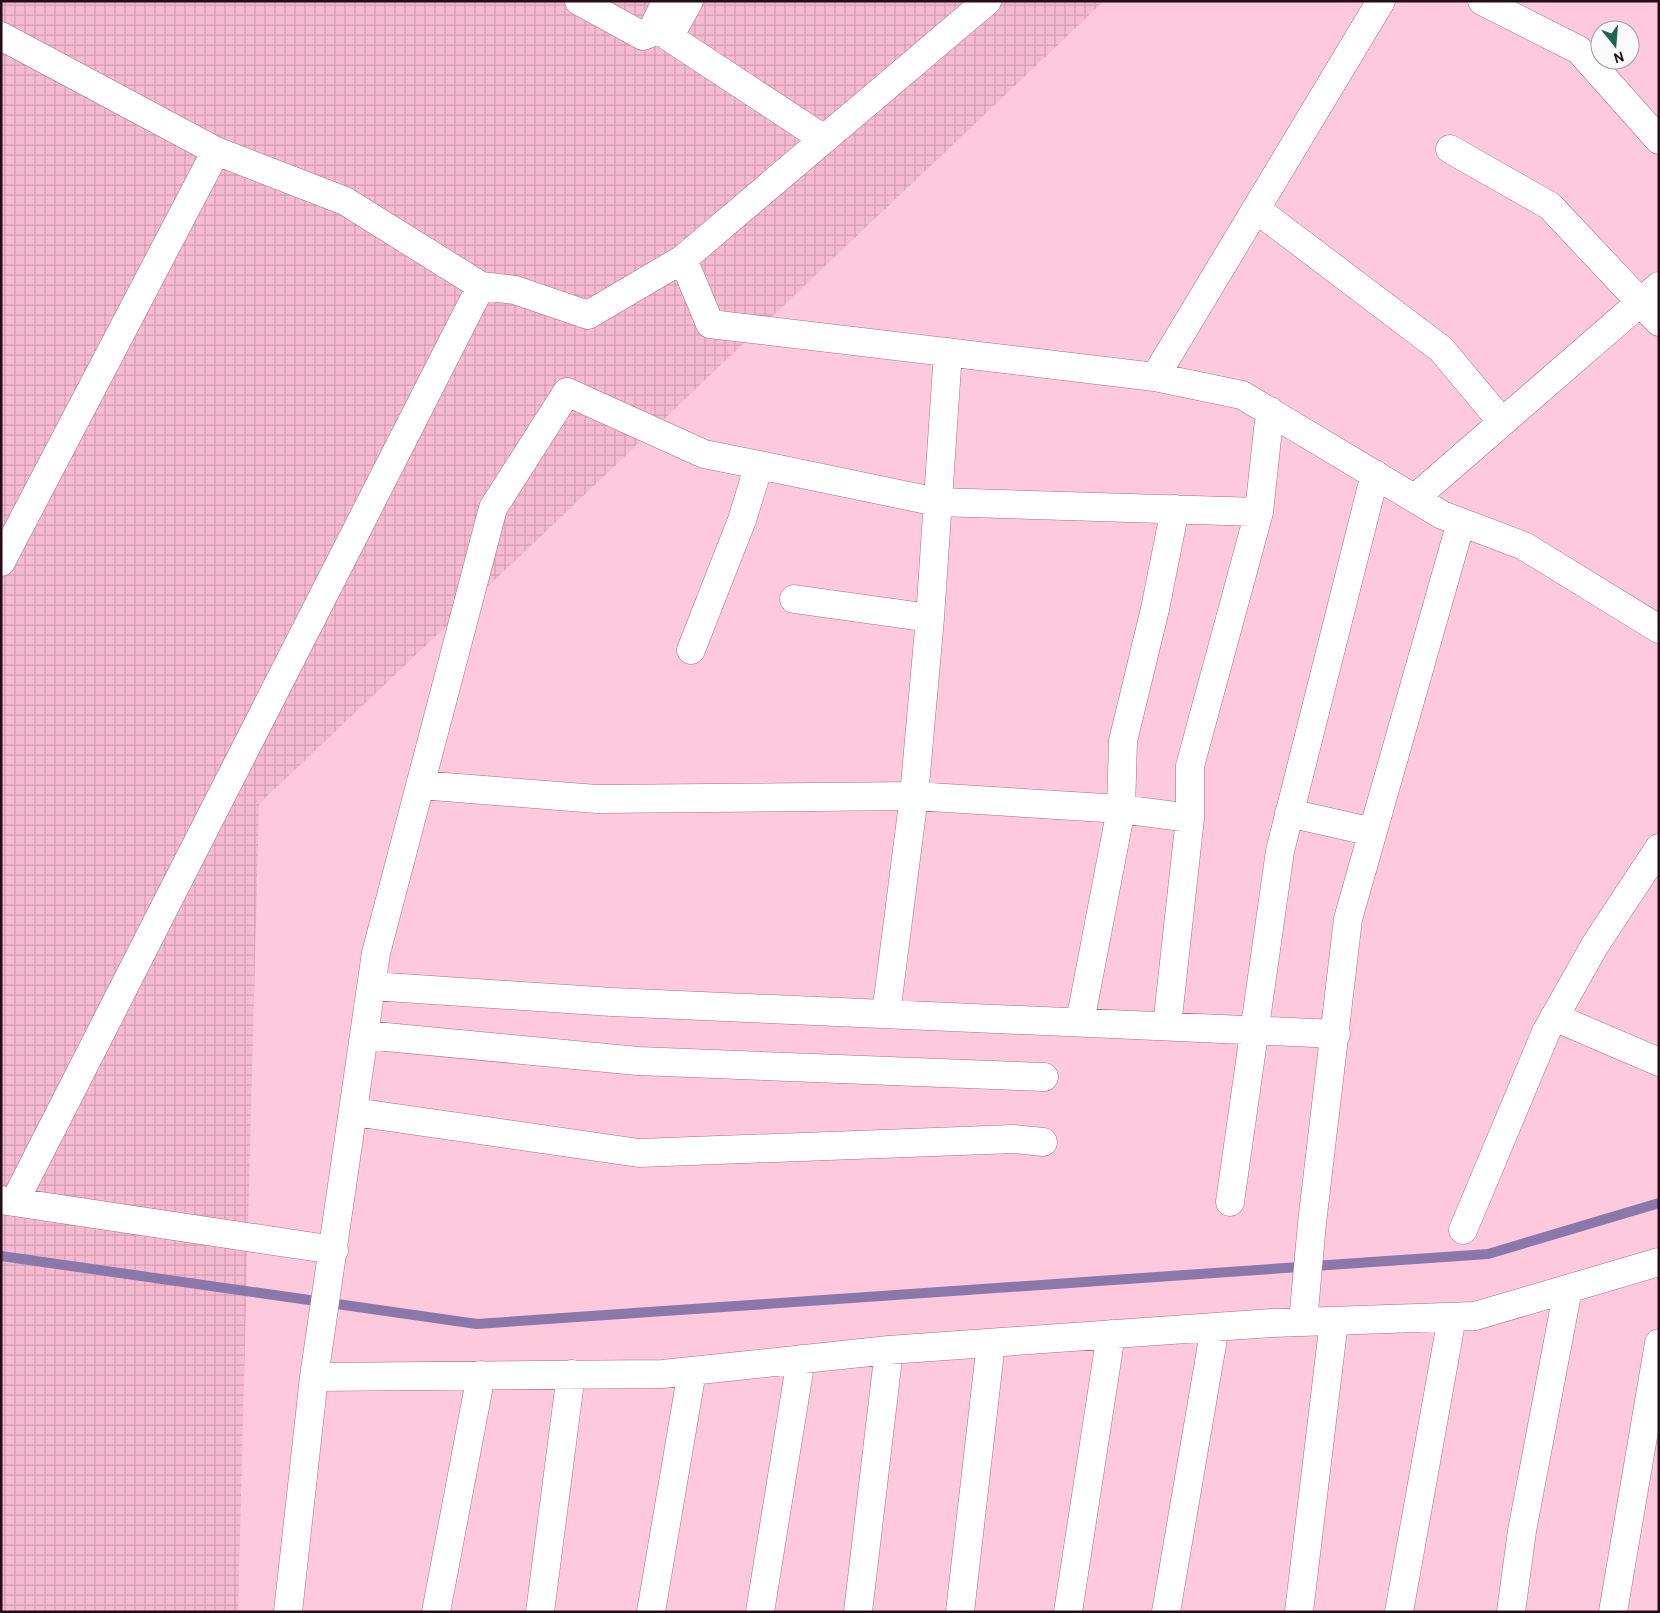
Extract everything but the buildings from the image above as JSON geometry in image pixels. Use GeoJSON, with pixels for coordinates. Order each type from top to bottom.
{"type":"FeatureCollection","features":[{"type":"Feature","properties":{"kind":"street"},"geometry":{"type":"LineString","coordinates":[[579,1],[643,36],[651,33],[666,1]]}},
{"type":"Feature","properties":{"kind":"street"},"geometry":{"type":"LineString","coordinates":[[689,1],[669,37],[824,139]]}},
{"type":"Feature","properties":{"kind":"street"},"geometry":{"type":"LineString","coordinates":[[1,36],[216,151],[345,202],[481,286],[515,290],[588,315],[683,259],[987,1]]}},
{"type":"Feature","properties":{"kind":"street"},"geometry":{"type":"LineString","coordinates":[[1155,377],[1381,1]]}},
{"type":"Feature","properties":{"kind":"street"},"geometry":{"type":"LineString","coordinates":[[1482,1],[1580,50],[1659,140]]}},
{"type":"Feature","properties":{"kind":"street"},"geometry":{"type":"LineString","coordinates":[[1450,149],[1550,206],[1650,293],[1659,322]]}},
{"type":"Feature","properties":{"kind":"street"},"geometry":{"type":"LineString","coordinates":[[1,562],[216,151]]}},
{"type":"Feature","properties":{"kind":"street"},"geometry":{"type":"LineString","coordinates":[[1256,209],[1441,349],[1502,422]]}},
{"type":"Feature","properties":{"kind":"street"},"geometry":{"type":"LineString","coordinates":[[683,259],[710,324],[1155,377],[1242,395],[1442,514],[1524,546],[1659,629]]}},
{"type":"Feature","properties":{"kind":"street"},"geometry":{"type":"LineString","coordinates":[[334,1250],[8,1201],[481,286]]}},
{"type":"Feature","properties":{"kind":"street"},"geometry":{"type":"LineString","coordinates":[[1415,498],[1650,293]]}},
{"type":"Feature","properties":{"kind":"street"},"geometry":{"type":"LineString","coordinates":[[886,1014],[914,796],[930,618],[936,502],[948,352]]}},
{"type":"Feature","properties":{"kind":"street"},"geometry":{"type":"LineString","coordinates":[[288,1612],[314,1377],[376,953],[492,508],[567,392],[704,454],[936,502],[1259,512]]}},
{"type":"Feature","properties":{"kind":"street"},"geometry":{"type":"LineString","coordinates":[[1167,1026],[1190,818],[1190,766],[1259,512],[1270,411]]}},
{"type":"Feature","properties":{"kind":"street"},"geometry":{"type":"LineString","coordinates":[[691,650],[742,520],[759,465]]}},
{"type":"Feature","properties":{"kind":"street"},"geometry":{"type":"LineString","coordinates":[[1230,1202],[1280,850],[1375,474]]}},
{"type":"Feature","properties":{"kind":"street"},"geometry":{"type":"LineString","coordinates":[[1080,1022],[1121,809],[1123,741],[1155,609],[1175,509]]}},
{"type":"Feature","properties":{"kind":"street"},"geometry":{"type":"LineString","coordinates":[[1303,1322],[1312,1223],[1336,1034],[1348,920],[1461,522]]}},
{"type":"Feature","properties":{"kind":"street"},"geometry":{"type":"LineString","coordinates":[[794,599],[930,618]]}},
{"type":"Feature","properties":{"kind":"street"},"geometry":{"type":"LineString","coordinates":[[420,785],[597,799],[914,796],[1121,809],[1190,818]]}},
{"type":"Feature","properties":{"kind":"street"},"geometry":{"type":"LineString","coordinates":[[1289,813],[1373,832]]}},
{"type":"Feature","properties":{"kind":"street"},"geometry":{"type":"LineString","coordinates":[[1463,1230],[1546,1032],[1595,945],[1659,848]]}},
{"type":"Feature","properties":{"kind":"street"},"geometry":{"type":"LineString","coordinates":[[372,986],[612,1002],[1336,1034]]}},
{"type":"Feature","properties":{"kind":"street"},"geometry":{"type":"LineString","coordinates":[[1554,1017],[1659,1062]]}},
{"type":"Feature","properties":{"kind":"street"},"geometry":{"type":"LineString","coordinates":[[365,1036],[638,1061],[1044,1077]]}},
{"type":"Feature","properties":{"kind":"street"},"geometry":{"type":"LineString","coordinates":[[354,1112],[639,1153],[1014,1139],[1043,1142]]}},
{"type":"Feature","properties":{"kind":"street"},"geometry":{"type":"LineString","coordinates":[[314,1377],[663,1374],[890,1350],[1111,1334],[1303,1322],[1475,1316],[1659,1262]]}},
{"type":"Feature","properties":{"kind":"street"},"geometry":{"type":"LineString","coordinates":[[1511,1612],[1522,1531],[1568,1289]]}},
{"type":"Feature","properties":{"kind":"street"},"geometry":{"type":"LineString","coordinates":[[1400,1612],[1452,1317]]}},
{"type":"Feature","properties":{"kind":"street"},"geometry":{"type":"LineString","coordinates":[[1299,1612],[1334,1321]]}},
{"type":"Feature","properties":{"kind":"street"},"geometry":{"type":"LineString","coordinates":[[1166,1612],[1215,1327]]}},
{"type":"Feature","properties":{"kind":"street"},"geometry":{"type":"LineString","coordinates":[[1068,1612],[1111,1334]]}},
{"type":"Feature","properties":{"kind":"street"},"geometry":{"type":"LineString","coordinates":[[960,1612],[991,1343]]}},
{"type":"Feature","properties":{"kind":"street"},"geometry":{"type":"LineString","coordinates":[[1613,1612],[1659,1343]]}},
{"type":"Feature","properties":{"kind":"street"},"geometry":{"type":"LineString","coordinates":[[858,1612],[890,1350]]}},
{"type":"Feature","properties":{"kind":"street"},"geometry":{"type":"LineString","coordinates":[[760,1612],[801,1359]]}},
{"type":"Feature","properties":{"kind":"street"},"geometry":{"type":"LineString","coordinates":[[652,1612],[692,1371]]}},
{"type":"Feature","properties":{"kind":"street"},"geometry":{"type":"LineString","coordinates":[[540,1612],[571,1374]]}},
{"type":"Feature","properties":{"kind":"street"},"geometry":{"type":"LineString","coordinates":[[436,1612],[481,1375]]}},
{"type":"Feature","properties":{"kind":"shaded area"},"geometry":{"type":"Polygon","coordinates":[[[1,1],[1104,1],[259,804],[238,1612],[1,1612],[1,1]]]}},
{"type":"Feature","properties":{"kind":"waterway"},"geometry":{"type":"LineString","coordinates":[[1,1256],[477,1324],[1488,1254],[1659,1203]]}}]}
